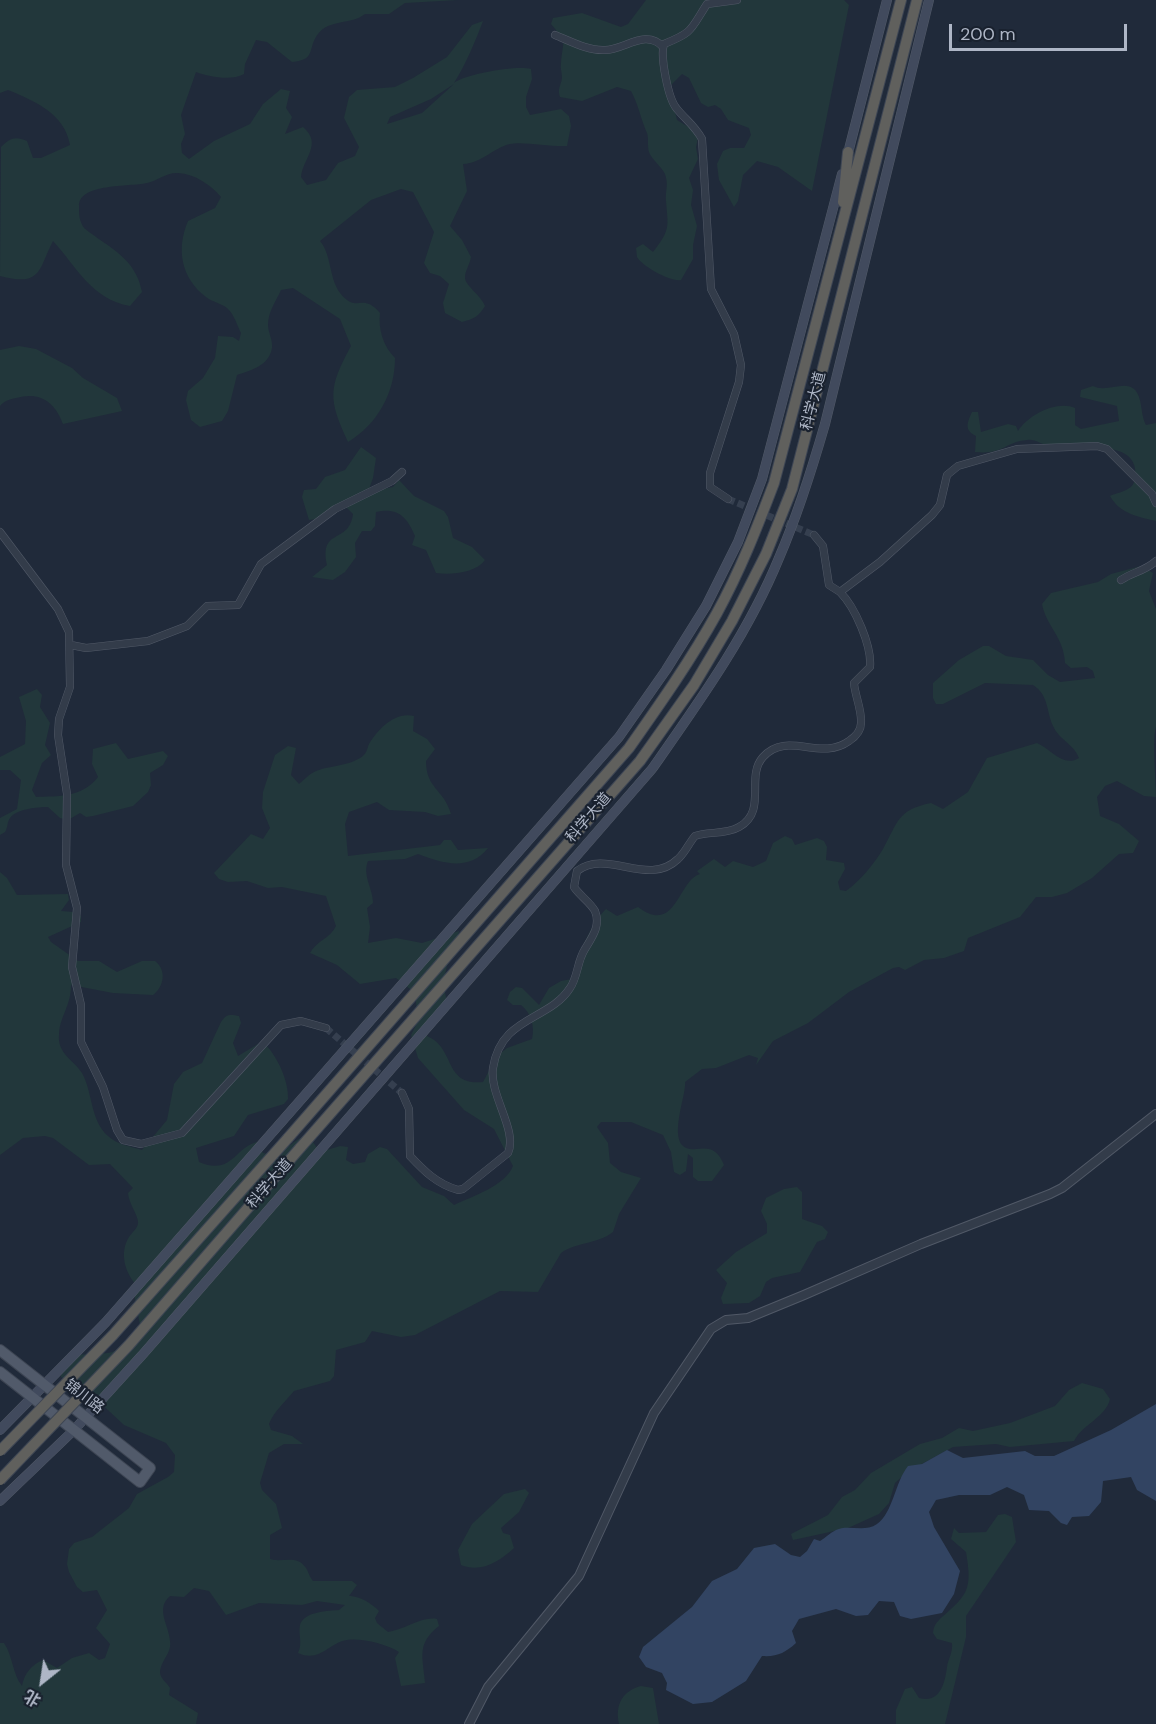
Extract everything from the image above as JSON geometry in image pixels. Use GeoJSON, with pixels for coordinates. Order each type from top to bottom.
{"type":"FeatureCollection","features":[{"type":"Feature","properties":{"kind":"highway","name":"科学大道"},"geometry":{"type":"LineString","coordinates":[[0,1451],[113,1335],[288,1138],[629,748],[678,678],[717,614],[750,547],[774,483],[901,0]]}},
{"type":"Feature","properties":{"kind":"highway","name":"科学大道"},"geometry":{"type":"LineString","coordinates":[[0,1480],[129,1345],[640,761],[694,685],[732,621],[766,554],[792,489],[917,0]]}},
{"type":"Feature","properties":{"kind":"highway"},"geometry":{"type":"LineString","coordinates":[[839,238],[848,152]]}},
{"type":"Feature","properties":{"kind":"main road","name":"科学大道"},"geometry":{"type":"LineString","coordinates":[[0,1430],[34,1398],[106,1322],[619,737],[666,670],[706,606],[738,542],[762,479],[887,0]]}},
{"type":"Feature","properties":{"kind":"main road","name":"科学大道"},"geometry":{"type":"LineString","coordinates":[[0,1501],[74,1430],[652,769],[707,692],[746,626],[779,560],[805,492],[825,424],[929,0]]}},
{"type":"Feature","properties":{"kind":"main road","name":"锦川路"},"geometry":{"type":"LineString","coordinates":[[0,1350],[150,1468],[140,1482],[74,1430]]}},
{"type":"Feature","properties":{"kind":"main road"},"geometry":{"type":"LineString","coordinates":[[0,1372],[74,1430]]}},
{"type":"Feature","properties":{"kind":"street"},"geometry":{"type":"LineString","coordinates":[[728,500],[710,487],[710,473],[739,382],[741,365],[734,334],[711,289],[702,139],[693,123],[676,108],[672,100],[661,51],[664,44],[684,37],[693,28],[707,4],[737,0]]}},
{"type":"Feature","properties":{"kind":"street"},"geometry":{"type":"LineString","coordinates":[[555,35],[591,48],[606,50],[633,40],[646,39],[658,42],[663,47]]}},
{"type":"Feature","properties":{"kind":"street"},"geometry":{"type":"LineString","coordinates":[[840,592],[880,562],[932,515],[940,506],[947,475],[958,466],[985,457],[1017,449],[1096,446],[1107,449],[1152,494],[1156,503]]}},
{"type":"Feature","properties":{"kind":"street"},"geometry":{"type":"LineString","coordinates":[[71,645],[86,648],[148,641],[187,626],[207,606],[238,605],[261,564],[335,509],[392,481],[402,472]]}},
{"type":"Feature","properties":{"kind":"street"},"geometry":{"type":"LineString","coordinates":[[0,532],[58,609],[69,632],[70,687],[59,719],[58,735],[67,794],[66,865],[77,908],[72,967],[81,1005],[81,1042],[103,1087],[117,1130],[123,1140],[141,1144],[182,1133],[281,1025],[301,1020],[326,1028]]}},
{"type":"Feature","properties":{"kind":"street"},"geometry":{"type":"LineString","coordinates":[[402,1093],[409,1109],[410,1156],[427,1174],[439,1182],[458,1190],[463,1189],[508,1153],[511,1138],[498,1100],[493,1069],[508,1034],[563,996],[571,987],[583,952],[597,929],[594,910],[574,887],[577,871],[595,864],[652,871],[665,868],[680,858],[695,836],[729,831],[740,827],[749,819],[757,799],[758,766],[763,757],[772,750],[795,745],[822,751],[832,750],[841,747],[860,730],[862,720],[854,683],[870,667],[871,658],[852,605],[840,592],[829,585],[823,546],[814,535]]}},
{"type":"Feature","properties":{"kind":"street"},"geometry":{"type":"LineString","coordinates":[[1121,580],[1134,572],[1144,571],[1156,561]]}},
{"type":"Feature","properties":{"kind":"street"},"geometry":{"type":"LineString","coordinates":[[469,1724],[488,1687],[579,1576],[654,1413],[711,1329],[726,1320],[748,1318],[921,1244],[1050,1194],[1062,1188],[1156,1114]]}},
{"type":"Feature","properties":{"kind":"green space"},"geometry":{"type":"Polygon","coordinates":[[[0,0],[458,0],[405,3],[389,14],[365,14],[353,20],[328,26],[318,34],[308,56],[300,61],[292,62],[267,42],[256,40],[245,64],[244,74],[220,78],[196,72],[181,115],[185,134],[181,144],[182,153],[189,159],[214,141],[250,124],[263,104],[281,89],[290,91],[286,108],[292,117],[285,134],[303,127],[311,139],[312,145],[301,177],[307,185],[326,180],[338,163],[355,156],[359,147],[344,118],[349,97],[357,90],[395,87],[413,78],[447,57],[472,25],[483,21],[454,83],[469,76],[491,71],[531,69],[532,79],[526,97],[526,107],[530,115],[561,109],[569,116],[571,126],[567,146],[510,144],[476,161],[463,164],[467,191],[450,226],[462,240],[471,257],[465,280],[485,306],[473,318],[462,322],[445,313],[443,303],[449,284],[440,276],[430,273],[424,263],[434,232],[413,192],[401,189],[371,200],[320,241],[327,255],[336,287],[341,294],[351,302],[370,304],[380,313],[382,337],[395,358],[392,383],[383,406],[368,426],[348,442],[337,415],[333,394],[338,373],[351,346],[340,319],[293,288],[281,290],[271,311],[268,320],[272,345],[270,354],[259,366],[237,375],[228,411],[222,421],[200,427],[191,420],[186,400],[188,391],[203,378],[215,358],[218,336],[233,337],[239,341],[241,333],[227,308],[208,299],[191,281],[183,262],[182,242],[188,221],[215,208],[221,197],[207,184],[196,178],[174,173],[147,183],[106,187],[87,193],[81,199],[79,215],[84,228],[128,262],[139,280],[142,292],[130,306],[105,297],[95,289],[53,241],[37,274],[24,279],[0,276],[1,147],[13,139],[23,139],[27,141],[33,158],[41,158],[70,145],[62,125],[47,110],[8,90],[0,93],[0,0]],[[454,84],[431,99],[390,117],[387,124],[422,113],[454,84]]]}},
{"type":"Feature","properties":{"kind":"green space"},"geometry":{"type":"Polygon","coordinates":[[[646,0],[844,0],[849,5],[812,191],[778,167],[757,161],[743,175],[738,201],[734,207],[719,180],[717,164],[723,151],[730,148],[744,148],[751,135],[749,128],[728,120],[721,109],[715,105],[708,107],[701,103],[689,78],[682,74],[669,87],[677,120],[695,131],[698,138],[696,147],[698,159],[689,178],[693,190],[691,205],[697,226],[693,259],[681,280],[670,279],[657,273],[644,265],[637,257],[636,248],[643,244],[653,252],[666,233],[667,181],[665,174],[649,152],[647,133],[631,91],[617,87],[582,101],[560,97],[559,94],[563,42],[551,24],[553,18],[582,13],[621,27],[628,24],[646,0]]]}},
{"type":"Feature","properties":{"kind":"green space"},"geometry":{"type":"Polygon","coordinates":[[[19,346],[36,349],[72,368],[83,378],[117,398],[122,411],[63,424],[51,404],[39,397],[14,398],[0,406],[0,350],[19,346]]]}},
{"type":"Feature","properties":{"kind":"green space"},"geometry":{"type":"Polygon","coordinates":[[[1093,386],[1103,388],[1125,386],[1134,389],[1139,396],[1146,425],[1156,423],[1156,521],[1124,511],[1110,496],[1129,489],[1135,479],[1134,465],[1128,456],[1117,450],[1049,446],[1030,440],[1019,441],[992,452],[975,452],[976,436],[968,429],[972,412],[978,412],[981,432],[1008,424],[1016,426],[1018,431],[1044,410],[1060,406],[1075,408],[1075,425],[1081,429],[1119,421],[1117,406],[1080,397],[1081,390],[1093,386]]]}},
{"type":"Feature","properties":{"kind":"green space"},"geometry":{"type":"Polygon","coordinates":[[[361,447],[376,458],[368,492],[393,487],[399,480],[414,496],[444,511],[448,517],[453,538],[472,547],[485,560],[476,568],[463,572],[436,573],[426,550],[412,545],[415,536],[405,519],[396,512],[384,511],[376,512],[375,526],[371,531],[362,531],[355,543],[356,557],[345,572],[333,580],[312,577],[327,565],[327,545],[346,530],[353,514],[347,508],[342,508],[309,520],[302,497],[304,490],[316,489],[325,477],[345,470],[361,447]]]}},
{"type":"Feature","properties":{"kind":"green space"},"geometry":{"type":"Polygon","coordinates":[[[1141,566],[1153,573],[1149,591],[1156,609],[1154,750],[1156,797],[1144,796],[1117,781],[1105,786],[1097,797],[1100,816],[1119,824],[1139,841],[1133,853],[1119,854],[1092,878],[1067,893],[1052,897],[1036,897],[1020,917],[968,938],[964,951],[944,958],[924,960],[905,970],[899,967],[893,968],[849,992],[808,1023],[773,1041],[756,1065],[758,1058],[749,1055],[716,1068],[702,1069],[685,1082],[678,1122],[680,1142],[686,1148],[710,1149],[719,1156],[724,1165],[712,1181],[698,1181],[693,1177],[693,1158],[688,1154],[686,1171],[680,1175],[674,1172],[671,1152],[663,1135],[631,1122],[601,1122],[597,1127],[608,1143],[610,1163],[621,1172],[641,1178],[619,1214],[613,1232],[601,1239],[561,1253],[538,1292],[500,1291],[415,1335],[401,1337],[372,1331],[365,1342],[336,1350],[334,1376],[330,1381],[294,1391],[274,1415],[269,1424],[271,1430],[292,1436],[303,1444],[284,1444],[269,1453],[260,1483],[262,1490],[276,1504],[282,1528],[270,1535],[270,1559],[298,1561],[306,1568],[313,1581],[352,1581],[357,1585],[349,1596],[361,1598],[376,1608],[379,1611],[375,1618],[377,1623],[388,1632],[425,1619],[437,1619],[439,1626],[424,1645],[422,1658],[425,1683],[401,1686],[395,1658],[399,1652],[374,1642],[347,1640],[312,1656],[298,1653],[302,1620],[311,1614],[339,1610],[345,1605],[317,1601],[302,1605],[259,1603],[226,1615],[209,1591],[194,1588],[184,1597],[170,1596],[166,1601],[163,1612],[170,1645],[160,1672],[161,1677],[170,1688],[169,1695],[198,1713],[196,1724],[0,1724],[0,1643],[4,1643],[7,1648],[16,1676],[22,1686],[29,1670],[43,1660],[57,1668],[72,1658],[89,1653],[99,1660],[105,1658],[110,1644],[96,1628],[107,1610],[97,1590],[83,1592],[77,1587],[67,1564],[69,1549],[74,1543],[92,1537],[129,1508],[137,1494],[174,1472],[175,1455],[166,1443],[124,1425],[95,1398],[61,1377],[60,1370],[76,1355],[112,1352],[141,1330],[134,1294],[137,1286],[129,1275],[124,1256],[126,1243],[138,1221],[128,1193],[133,1188],[110,1164],[89,1165],[53,1138],[45,1136],[23,1138],[0,1155],[0,872],[7,878],[17,895],[68,894],[69,900],[61,911],[73,912],[81,916],[81,922],[48,937],[51,942],[78,961],[99,961],[117,972],[142,961],[155,961],[161,969],[162,983],[153,995],[113,993],[71,985],[59,1041],[63,1052],[82,1073],[98,1122],[111,1139],[142,1150],[167,1120],[174,1084],[183,1072],[202,1063],[223,1019],[228,1015],[236,1015],[239,1016],[241,1023],[233,1043],[238,1056],[258,1044],[265,1044],[281,1069],[287,1084],[288,1099],[284,1104],[248,1115],[234,1136],[196,1148],[199,1162],[210,1165],[226,1163],[243,1149],[257,1142],[263,1153],[276,1153],[308,1135],[320,1152],[340,1146],[348,1147],[346,1160],[353,1164],[365,1162],[368,1154],[380,1147],[387,1149],[422,1187],[444,1196],[454,1205],[496,1185],[513,1166],[494,1129],[464,1110],[418,1058],[411,1035],[418,1021],[415,993],[396,978],[360,984],[337,965],[310,953],[316,945],[331,934],[336,926],[326,896],[282,887],[268,888],[247,881],[228,882],[219,879],[214,873],[251,834],[263,839],[270,828],[262,808],[263,792],[275,755],[288,746],[296,748],[291,775],[299,784],[314,772],[357,760],[363,756],[382,727],[400,716],[407,715],[414,716],[413,731],[427,739],[435,749],[426,761],[427,770],[429,778],[444,799],[451,814],[438,816],[425,812],[389,810],[377,802],[349,812],[345,824],[348,856],[440,845],[444,840],[451,840],[458,850],[488,848],[481,856],[464,863],[446,862],[418,854],[405,859],[368,861],[366,866],[373,898],[373,903],[367,908],[370,927],[368,943],[396,938],[422,943],[459,931],[458,937],[448,947],[450,953],[443,983],[447,1002],[426,1031],[427,1036],[442,1049],[461,1078],[470,1082],[483,1082],[497,1056],[507,1048],[532,1039],[533,1029],[530,1016],[521,1005],[513,1005],[507,1000],[510,992],[516,987],[522,988],[539,1005],[549,988],[561,981],[572,979],[585,941],[606,909],[617,916],[638,907],[651,914],[661,915],[669,911],[686,886],[700,874],[697,871],[714,859],[725,867],[733,861],[753,867],[766,861],[773,843],[785,836],[792,839],[795,845],[817,838],[824,841],[827,847],[826,860],[844,863],[845,869],[838,882],[840,890],[846,891],[871,866],[900,818],[911,809],[931,803],[943,809],[968,792],[987,758],[1037,743],[1062,759],[1068,761],[1079,758],[1074,749],[1056,731],[1045,698],[1033,685],[985,683],[943,704],[936,704],[933,698],[933,683],[959,660],[983,646],[989,646],[1006,656],[1033,660],[1048,675],[1060,682],[1095,678],[1093,671],[1087,667],[1071,668],[1065,663],[1062,646],[1047,619],[1042,604],[1051,593],[1098,582],[1111,574],[1141,566]]]}},
{"type":"Feature","properties":{"kind":"green space"},"geometry":{"type":"Polygon","coordinates":[[[37,689],[42,695],[40,707],[50,723],[45,745],[51,755],[42,763],[32,790],[36,797],[69,795],[85,789],[98,777],[92,764],[93,749],[116,743],[128,759],[163,751],[168,756],[163,765],[150,773],[151,785],[148,792],[133,806],[86,817],[80,813],[68,820],[60,818],[48,807],[22,811],[10,818],[5,832],[0,835],[0,818],[17,809],[21,780],[10,770],[0,770],[0,757],[25,744],[26,721],[19,697],[37,689]]]}},
{"type":"Feature","properties":{"kind":"green space"},"geometry":{"type":"Polygon","coordinates":[[[797,1187],[802,1192],[802,1219],[822,1226],[828,1232],[825,1239],[817,1242],[800,1272],[772,1278],[766,1282],[760,1296],[749,1303],[723,1304],[721,1298],[727,1283],[716,1270],[736,1252],[767,1233],[767,1224],[761,1211],[766,1198],[784,1189],[797,1187]]]}},
{"type":"Feature","properties":{"kind":"green space"},"geometry":{"type":"Polygon","coordinates":[[[1082,1383],[1103,1389],[1110,1399],[1104,1411],[1074,1441],[1010,1447],[996,1444],[953,1447],[907,1472],[895,1483],[889,1503],[879,1514],[848,1528],[793,1540],[791,1534],[828,1515],[842,1497],[855,1490],[871,1473],[920,1444],[942,1438],[959,1428],[973,1431],[1010,1423],[1055,1406],[1069,1390],[1082,1383]]]}},
{"type":"Feature","properties":{"kind":"green space"},"geometry":{"type":"Polygon","coordinates":[[[525,1489],[529,1493],[519,1512],[501,1528],[503,1533],[510,1535],[514,1548],[502,1558],[483,1567],[461,1565],[458,1550],[472,1524],[504,1494],[525,1489]]]}},
{"type":"Feature","properties":{"kind":"green space"},"geometry":{"type":"Polygon","coordinates":[[[1005,1514],[1012,1517],[1016,1542],[966,1616],[966,1637],[945,1724],[896,1724],[896,1710],[905,1689],[912,1687],[919,1698],[932,1698],[940,1691],[945,1679],[952,1643],[937,1639],[933,1630],[938,1621],[963,1596],[969,1574],[966,1552],[951,1539],[954,1528],[959,1533],[986,1532],[998,1515],[1005,1514]]]}},
{"type":"Feature","properties":{"kind":"green space"},"geometry":{"type":"Polygon","coordinates":[[[641,1686],[653,1688],[659,1724],[619,1724],[618,1711],[621,1700],[629,1691],[641,1686]]]}},
{"type":"Feature","properties":{"kind":"water"},"geometry":{"type":"Polygon","coordinates":[[[1156,1404],[1156,1501],[1137,1490],[1131,1477],[1103,1481],[1101,1502],[1089,1516],[1072,1517],[1067,1525],[1061,1523],[1049,1511],[1029,1510],[1024,1495],[1007,1487],[990,1495],[959,1495],[936,1500],[929,1512],[934,1527],[960,1571],[954,1594],[942,1613],[911,1619],[900,1616],[894,1602],[879,1601],[868,1615],[856,1616],[836,1609],[799,1619],[792,1631],[796,1643],[780,1654],[762,1656],[746,1681],[712,1702],[693,1704],[666,1690],[667,1683],[662,1673],[646,1667],[639,1657],[643,1647],[692,1607],[712,1581],[737,1569],[754,1548],[775,1544],[791,1555],[800,1557],[807,1551],[814,1539],[820,1541],[841,1528],[867,1528],[877,1524],[887,1513],[908,1466],[922,1464],[947,1450],[963,1458],[1025,1451],[1035,1456],[1054,1456],[1111,1430],[1156,1404]]]}},
{"type":"Feature","properties":{"kind":"tunnel"},"geometry":{"type":"LineString","coordinates":[[728,499],[814,535]]}},
{"type":"Feature","properties":{"kind":"tunnel"},"geometry":{"type":"LineString","coordinates":[[326,1028],[402,1093]]}}]}
